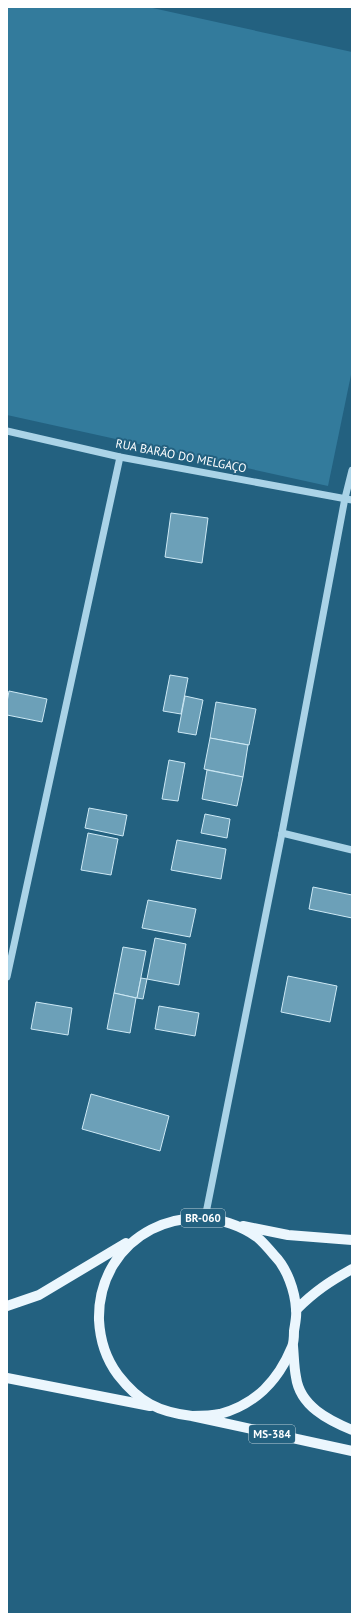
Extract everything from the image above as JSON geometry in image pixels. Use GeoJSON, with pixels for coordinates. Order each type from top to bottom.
{"type":"FeatureCollection","features":[{"type":"Feature","properties":{"kind":"main road","name":"BR-060"},"geometry":{"type":"LineString","coordinates":[[7,1306],[39,1295],[150,1229],[177,1219],[206,1218],[288,1235],[352,1240]]}},
{"type":"Feature","properties":{"kind":"main road","name":"BR-060"},"geometry":{"type":"LineString","coordinates":[[7,1378],[155,1407],[173,1414],[192,1416],[218,1414],[244,1405],[255,1398],[266,1390],[282,1369],[293,1344],[296,1310],[290,1282],[277,1258],[258,1238],[233,1224]]}},
{"type":"Feature","properties":{"kind":"main road","name":"BR-060"},"geometry":{"type":"LineString","coordinates":[[150,1229],[125,1248],[108,1274],[99,1304],[100,1335],[110,1365],[130,1390],[155,1407]]}},
{"type":"Feature","properties":{"kind":"main road"},"geometry":{"type":"LineString","coordinates":[[296,1310],[325,1284],[352,1269]]}},
{"type":"Feature","properties":{"kind":"main road"},"geometry":{"type":"LineString","coordinates":[[293,1344],[296,1379],[305,1399],[321,1415],[352,1430]]}},
{"type":"Feature","properties":{"kind":"main road","name":"MS-384"},"geometry":{"type":"LineString","coordinates":[[192,1416],[352,1451]]}},
{"type":"Feature","properties":{"kind":"street","name":"RUA BARÃO DO MELGAÇO"},"geometry":{"type":"LineString","coordinates":[[7,431],[120,456],[349,499]]}},
{"type":"Feature","properties":{"kind":"street"},"geometry":{"type":"LineString","coordinates":[[7,977],[120,456]]}},
{"type":"Feature","properties":{"kind":"street"},"geometry":{"type":"LineString","coordinates":[[206,1218],[349,499],[352,470]]}},
{"type":"Feature","properties":{"kind":"street"},"geometry":{"type":"LineString","coordinates":[[282,833],[352,850]]}},
{"type":"Feature","properties":{"kind":"shaded area"},"geometry":{"type":"Polygon","coordinates":[[[7,7],[148,7],[352,52],[352,370],[328,486],[7,415],[7,7]]]}},
{"type":"Feature","properties":{"kind":"building"},"geometry":{"type":"Polygon","coordinates":[[[171,513],[208,518],[202,563],[165,557],[171,513]]]}},
{"type":"Feature","properties":{"kind":"building"},"geometry":{"type":"Polygon","coordinates":[[[170,675],[188,678],[181,714],[163,711],[170,675]]]}},
{"type":"Feature","properties":{"kind":"building"},"geometry":{"type":"Polygon","coordinates":[[[9,691],[47,699],[42,722],[7,715],[9,691]]]}},
{"type":"Feature","properties":{"kind":"building"},"geometry":{"type":"Polygon","coordinates":[[[185,696],[203,700],[196,735],[178,732],[185,696]]]}},
{"type":"Feature","properties":{"kind":"building"},"geometry":{"type":"Polygon","coordinates":[[[216,702],[256,709],[249,745],[210,738],[216,702]]]}},
{"type":"Feature","properties":{"kind":"building"},"geometry":{"type":"Polygon","coordinates":[[[210,738],[248,745],[243,777],[204,769],[210,738]]]}},
{"type":"Feature","properties":{"kind":"building"},"geometry":{"type":"Polygon","coordinates":[[[169,760],[185,763],[178,801],[162,799],[169,760]]]}},
{"type":"Feature","properties":{"kind":"building"},"geometry":{"type":"Polygon","coordinates":[[[207,770],[243,777],[237,806],[202,799],[207,770]]]}},
{"type":"Feature","properties":{"kind":"building"},"geometry":{"type":"Polygon","coordinates":[[[89,808],[127,815],[123,836],[85,828],[89,808]]]}},
{"type":"Feature","properties":{"kind":"building"},"geometry":{"type":"Polygon","coordinates":[[[205,814],[230,819],[227,838],[201,833],[205,814]]]}},
{"type":"Feature","properties":{"kind":"building"},"geometry":{"type":"Polygon","coordinates":[[[88,833],[118,839],[111,875],[81,870],[88,833]]]}},
{"type":"Feature","properties":{"kind":"building"},"geometry":{"type":"Polygon","coordinates":[[[177,840],[226,849],[221,879],[171,870],[177,840]]]}},
{"type":"Feature","properties":{"kind":"building"},"geometry":{"type":"Polygon","coordinates":[[[313,887],[352,895],[352,918],[309,909],[313,887]]]}},
{"type":"Feature","properties":{"kind":"building"},"geometry":{"type":"Polygon","coordinates":[[[148,900],[196,909],[190,937],[142,928],[148,900]]]}},
{"type":"Feature","properties":{"kind":"building"},"geometry":{"type":"Polygon","coordinates":[[[155,938],[186,944],[179,985],[147,979],[155,938]]]}},
{"type":"Feature","properties":{"kind":"building"},"geometry":{"type":"Polygon","coordinates":[[[123,947],[146,951],[137,998],[114,993],[123,947]]]}},
{"type":"Feature","properties":{"kind":"building"},"geometry":{"type":"Polygon","coordinates":[[[288,976],[337,986],[330,1022],[281,1012],[288,976]]]}},
{"type":"Feature","properties":{"kind":"building"},"geometry":{"type":"Polygon","coordinates":[[[141,978],[147,979],[143,999],[137,998],[141,978]]]}},
{"type":"Feature","properties":{"kind":"building"},"geometry":{"type":"Polygon","coordinates":[[[114,993],[136,998],[130,1033],[107,1029],[114,993]]]}},
{"type":"Feature","properties":{"kind":"building"},"geometry":{"type":"Polygon","coordinates":[[[36,1002],[72,1008],[68,1035],[31,1029],[36,1002]]]}},
{"type":"Feature","properties":{"kind":"building"},"geometry":{"type":"Polygon","coordinates":[[[159,1006],[199,1013],[195,1036],[155,1029],[159,1006]]]}},
{"type":"Feature","properties":{"kind":"building"},"geometry":{"type":"Polygon","coordinates":[[[91,1094],[169,1116],[160,1151],[82,1129],[91,1094]]]}}]}
